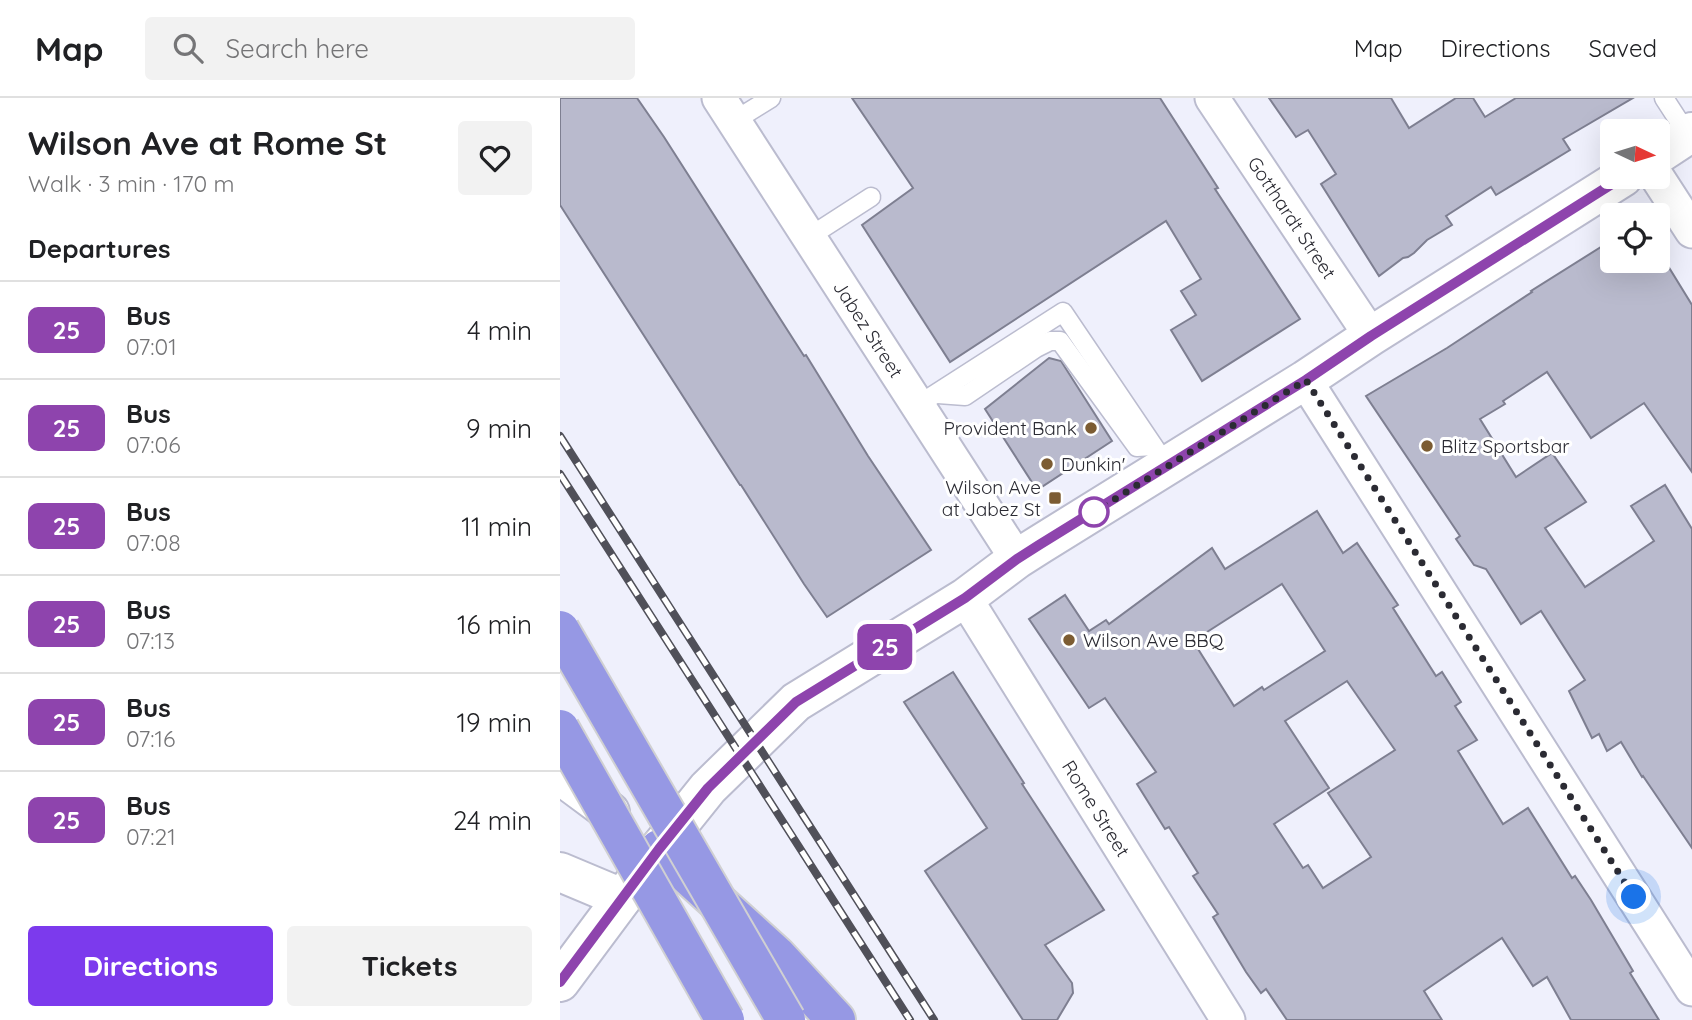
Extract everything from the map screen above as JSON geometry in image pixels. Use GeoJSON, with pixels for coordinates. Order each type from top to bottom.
{"type":"FeatureCollection","features":[{"type":"Feature","properties":{"kind":"highway"},"geometry":{"type":"LineString","coordinates":[[560,630],[786,1020]]}},
{"type":"Feature","properties":{"kind":"highway"},"geometry":{"type":"LineString","coordinates":[[560,729],[725,1020]]}},
{"type":"Feature","properties":{"kind":"highway"},"geometry":{"type":"LineString","coordinates":[[659,849],[776,955],[836,1020]]}},
{"type":"Feature","properties":{"kind":"main road"},"geometry":{"type":"LineString","coordinates":[[560,982],[708,788],[796,702],[965,598],[1160,456],[1306,380],[1604,189]]}},
{"type":"Feature","properties":{"kind":"main road"},"geometry":{"type":"LineString","coordinates":[[560,775],[659,849]]}},
{"type":"Feature","properties":{"kind":"main road"},"geometry":{"type":"LineString","coordinates":[[560,872],[622,898]]}},
{"type":"Feature","properties":{"kind":"street","name":"Gotthardt Street"},"geometry":{"type":"LineString","coordinates":[[1212,98],[1371,336]]}},
{"type":"Feature","properties":{"kind":"street","name":"Jabez Street"},"geometry":{"type":"LineString","coordinates":[[726,110],[809,237],[928,399],[1017,559]]}},
{"type":"Feature","properties":{"kind":"street"},"geometry":{"type":"LineString","coordinates":[[1665,189],[1692,231]]}},
{"type":"Feature","properties":{"kind":"street"},"geometry":{"type":"LineString","coordinates":[[1306,380],[1692,989]]}},
{"type":"Feature","properties":{"kind":"street","name":"Rome Street"},"geometry":{"type":"LineString","coordinates":[[965,598],[1228,1020]]}},
{"type":"Feature","properties":{"kind":"lane"},"geometry":{"type":"LineString","coordinates":[[726,110],[771,98]]}},
{"type":"Feature","properties":{"kind":"lane"},"geometry":{"type":"LineString","coordinates":[[1664,98],[1679,141]]}},
{"type":"Feature","properties":{"kind":"lane"},"geometry":{"type":"LineString","coordinates":[[809,237],[871,197]]}},
{"type":"Feature","properties":{"kind":"lane"},"geometry":{"type":"LineString","coordinates":[[928,399],[1063,312],[1160,456]]}},
{"type":"Feature","properties":{"kind":"lane"},"geometry":{"type":"LineString","coordinates":[[928,399],[965,396],[1036,348],[1050,341],[1060,341],[1137,447],[1160,456]]}},
{"type":"Feature","properties":{"kind":"building"},"geometry":{"type":"Polygon","coordinates":[[[560,98],[637,98],[931,550],[827,617],[560,205],[560,98]]]}},
{"type":"Feature","properties":{"kind":"building"},"geometry":{"type":"Polygon","coordinates":[[[852,98],[1160,98],[1218,188],[1215,189],[1300,319],[1202,381],[1171,330],[1196,315],[1181,291],[1201,279],[1166,221],[950,362],[862,225],[913,188],[852,98]]]}},
{"type":"Feature","properties":{"kind":"building"},"geometry":{"type":"Polygon","coordinates":[[[1269,98],[1391,98],[1409,128],[1456,98],[1473,98],[1485,117],[1516,98],[1633,98],[1563,139],[1570,150],[1496,195],[1491,187],[1446,216],[1452,225],[1379,276],[1321,184],[1336,174],[1308,130],[1296,137],[1269,98]]]}},
{"type":"Feature","properties":{"kind":"building"},"geometry":{"type":"Polygon","coordinates":[[[1600,248],[1600,273],[1670,273],[1670,269],[1692,305],[1692,472],[1644,403],[1591,438],[1547,372],[1480,419],[1516,477],[1552,453],[1586,502],[1545,528],[1585,587],[1654,541],[1631,506],[1665,485],[1692,529],[1692,848],[1621,742],[1607,751],[1599,734],[1592,738],[1569,691],[1585,680],[1541,611],[1521,624],[1486,569],[1474,565],[1456,539],[1460,536],[1366,396],[1447,348],[1600,248]]]}},
{"type":"Feature","properties":{"kind":"building"},"geometry":{"type":"Polygon","coordinates":[[[1049,358],[1061,361],[1112,441],[1037,490],[985,409],[1049,358]]]}},
{"type":"Feature","properties":{"kind":"building"},"geometry":{"type":"Polygon","coordinates":[[[1317,511],[1343,553],[1357,543],[1398,605],[1393,608],[1436,676],[1442,672],[1461,702],[1455,706],[1477,740],[1458,751],[1503,824],[1528,808],[1572,878],[1575,876],[1591,900],[1659,1020],[1571,1020],[1547,977],[1533,986],[1502,938],[1424,991],[1442,1020],[1287,1020],[1266,989],[1261,993],[1213,917],[1218,914],[1193,876],[1198,873],[1169,827],[1165,829],[1137,784],[1156,772],[1105,698],[1089,708],[1029,619],[1065,595],[1089,631],[1106,620],[1109,624],[1212,548],[1225,569],[1317,511]],[[1282,584],[1193,641],[1234,706],[1325,651],[1282,584]],[[1347,681],[1285,721],[1329,788],[1274,824],[1303,868],[1308,865],[1323,888],[1371,857],[1328,793],[1395,750],[1347,681]]]}},
{"type":"Feature","properties":{"kind":"building"},"geometry":{"type":"Polygon","coordinates":[[[953,672],[1104,910],[1045,945],[1072,983],[1073,993],[1057,1020],[1023,1020],[925,871],[987,828],[904,702],[953,672]]]}},
{"type":"Feature","properties":{"kind":"railway"},"geometry":{"type":"LineString","coordinates":[[560,436],[934,1020]]}},
{"type":"Feature","properties":{"kind":"railway"},"geometry":{"type":"LineString","coordinates":[[560,474],[910,1020]]}},
{"type":"Feature","properties":{"kind":"bus line","name":"25"},"geometry":{"type":"LineString","coordinates":[[560,982],[708,788],[796,702],[965,598],[1017,559],[1306,380],[1604,189]]}},
{"type":"Feature","properties":{"kind":"place","name":"Provident Bank"},"geometry":{"type":"Point","coordinates":[1091,428]}},
{"type":"Feature","properties":{"kind":"place","name":"Blitz Sportsbar"},"geometry":{"type":"Point","coordinates":[1427,446]}},
{"type":"Feature","properties":{"kind":"place","name":"Dunkin'"},"geometry":{"type":"Point","coordinates":[1047,464]}},
{"type":"Feature","properties":{"kind":"place","name":"Wilson Ave at Jabez St"},"geometry":{"type":"Point","coordinates":[1055,498]}},
{"type":"Feature","properties":{"kind":"place","name":"Wilson Ave BBQ"},"geometry":{"type":"Point","coordinates":[1069,640]}},
{"type":"Feature","properties":{"kind":"route"},"geometry":{"type":"LineString","coordinates":[[1094,512],[1306,380],[1634,897]]}}]}
